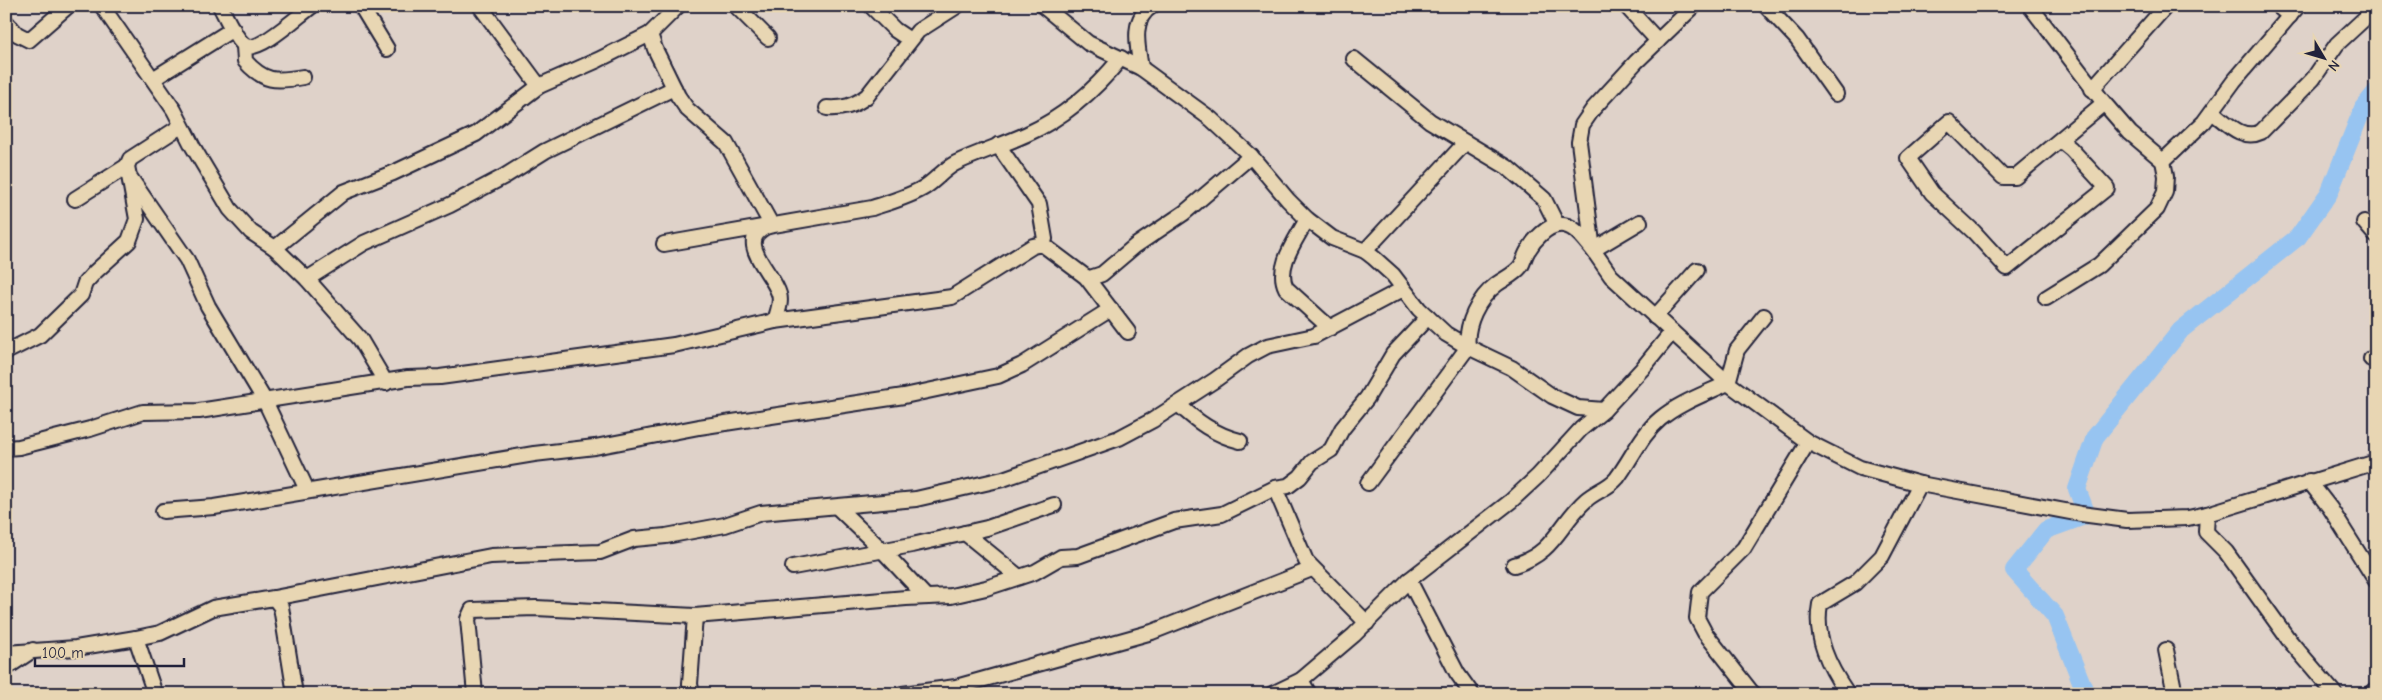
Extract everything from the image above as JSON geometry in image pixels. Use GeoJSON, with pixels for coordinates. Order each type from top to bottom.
{"type":"FeatureCollection","features":[{"type":"Feature","properties":{"kind":"street"},"geometry":{"type":"LineString","coordinates":[[6,22],[18,34],[29,40],[68,6]]}},
{"type":"Feature","properties":{"kind":"street"},"geometry":{"type":"LineString","coordinates":[[102,6],[174,110],[181,126],[230,209],[250,232],[275,248],[307,279],[360,339],[386,383]]}},
{"type":"Feature","properties":{"kind":"street"},"geometry":{"type":"LineString","coordinates":[[220,6],[244,46],[245,61],[262,77],[287,80],[302,77]]}},
{"type":"Feature","properties":{"kind":"street"},"geometry":{"type":"LineString","coordinates":[[244,46],[252,47],[267,40],[312,6]]}},
{"type":"Feature","properties":{"kind":"street"},"geometry":{"type":"LineString","coordinates":[[361,6],[387,49]]}},
{"type":"Feature","properties":{"kind":"street"},"geometry":{"type":"LineString","coordinates":[[480,6],[539,86]]}},
{"type":"Feature","properties":{"kind":"street"},"geometry":{"type":"LineString","coordinates":[[275,248],[344,192],[393,173],[476,134],[539,86],[562,77],[650,34],[678,6]]}},
{"type":"Feature","properties":{"kind":"street"},"geometry":{"type":"LineString","coordinates":[[736,6],[768,38]]}},
{"type":"Feature","properties":{"kind":"street"},"geometry":{"type":"LineString","coordinates":[[870,6],[895,30],[910,40]]}},
{"type":"Feature","properties":{"kind":"street"},"geometry":{"type":"LineString","coordinates":[[827,108],[842,109],[857,103],[866,96],[910,40],[926,25],[957,6]]}},
{"type":"Feature","properties":{"kind":"street"},"geometry":{"type":"LineString","coordinates":[[1043,6],[1088,43],[1141,68],[1211,119],[1251,156],[1307,220],[1332,238],[1365,251],[1393,275],[1428,318],[1446,334],[1468,347],[1500,361],[1552,396],[1578,408],[1604,410]]}},
{"type":"Feature","properties":{"kind":"street"},"geometry":{"type":"LineString","coordinates":[[1141,68],[1136,40],[1137,26],[1152,6]]}},
{"type":"Feature","properties":{"kind":"street"},"geometry":{"type":"LineString","coordinates":[[1626,6],[1658,41]]}},
{"type":"Feature","properties":{"kind":"street"},"geometry":{"type":"LineString","coordinates":[[1593,250],[1579,142],[1582,125],[1607,93],[1694,6]]}},
{"type":"Feature","properties":{"kind":"street"},"geometry":{"type":"LineString","coordinates":[[1766,6],[1798,38],[1836,94]]}},
{"type":"Feature","properties":{"kind":"street"},"geometry":{"type":"LineString","coordinates":[[2092,89],[2166,6]]}},
{"type":"Feature","properties":{"kind":"street"},"geometry":{"type":"LineString","coordinates":[[2163,161],[2212,112],[2234,81],[2294,11],[2278,6]]}},
{"type":"Feature","properties":{"kind":"street"},"geometry":{"type":"LineString","coordinates":[[2212,112],[2243,135],[2253,136],[2261,132],[2313,79],[2338,44],[2376,8]]}},
{"type":"Feature","properties":{"kind":"street"},"geometry":{"type":"LineString","coordinates":[[2037,9],[2092,89],[2130,133],[2163,161],[2166,176],[2165,192],[2157,210],[2099,265],[2046,298]]}},
{"type":"Feature","properties":{"kind":"street"},"geometry":{"type":"LineString","coordinates":[[153,78],[233,29]]}},
{"type":"Feature","properties":{"kind":"street"},"geometry":{"type":"LineString","coordinates":[[650,34],[655,49],[674,88],[687,109],[726,143],[734,153],[771,224]]}},
{"type":"Feature","properties":{"kind":"street"},"geometry":{"type":"LineString","coordinates":[[664,244],[872,208],[904,198],[925,187],[953,165],[1028,134],[1067,112],[1099,85],[1121,58]]}},
{"type":"Feature","properties":{"kind":"street"},"geometry":{"type":"LineString","coordinates":[[1354,58],[1430,121],[1507,167],[1544,199],[1557,225]]}},
{"type":"Feature","properties":{"kind":"street"},"geometry":{"type":"LineString","coordinates":[[307,279],[364,243],[450,204],[505,176],[545,151],[674,88]]}},
{"type":"Feature","properties":{"kind":"street"},"geometry":{"type":"LineString","coordinates":[[2065,136],[2071,149],[2107,188],[2006,268],[1974,232],[1932,193],[1908,158],[1949,122],[2003,177],[2015,177],[2104,103]]}},
{"type":"Feature","properties":{"kind":"street"},"geometry":{"type":"LineString","coordinates":[[6,352],[40,335],[81,295],[86,283],[95,272],[129,241],[137,220],[128,171],[130,159],[181,126]]}},
{"type":"Feature","properties":{"kind":"street"},"geometry":{"type":"LineString","coordinates":[[1365,251],[1465,143]]}},
{"type":"Feature","properties":{"kind":"street"},"geometry":{"type":"LineString","coordinates":[[998,145],[1039,204],[1045,239]]}},
{"type":"Feature","properties":{"kind":"street"},"geometry":{"type":"LineString","coordinates":[[1086,276],[1090,278],[1102,274],[1135,246],[1184,213],[1251,156]]}},
{"type":"Feature","properties":{"kind":"street"},"geometry":{"type":"LineString","coordinates":[[75,199],[128,171]]}},
{"type":"Feature","properties":{"kind":"street"},"geometry":{"type":"LineString","coordinates":[[128,171],[187,260],[208,306],[265,401],[307,490]]}},
{"type":"Feature","properties":{"kind":"street"},"geometry":{"type":"LineString","coordinates":[[1307,220],[1282,270],[1282,280],[1286,288],[1330,328]]}},
{"type":"Feature","properties":{"kind":"street"},"geometry":{"type":"LineString","coordinates":[[1593,250],[1640,222]]}},
{"type":"Feature","properties":{"kind":"street"},"geometry":{"type":"LineString","coordinates":[[2364,222],[2376,236]]}},
{"type":"Feature","properties":{"kind":"street"},"geometry":{"type":"LineString","coordinates":[[771,224],[761,228],[754,236],[753,247],[779,295],[775,321]]}},
{"type":"Feature","properties":{"kind":"street"},"geometry":{"type":"LineString","coordinates":[[1368,483],[1468,347],[1466,334],[1478,307],[1495,285],[1517,270],[1535,240],[1549,228],[1557,225],[1574,229],[1593,250],[1611,276],[1728,383],[1808,442],[1860,468],[1920,484],[2097,517],[2127,520],[2188,518],[2207,514],[2309,481],[2376,462]]}},
{"type":"Feature","properties":{"kind":"street"},"geometry":{"type":"LineString","coordinates":[[6,448],[19,447],[90,429],[143,412],[199,412],[408,378],[440,377],[674,345],[775,321],[952,297],[1033,246],[1042,244],[1086,276],[1128,332]]}},
{"type":"Feature","properties":{"kind":"street"},"geometry":{"type":"LineString","coordinates":[[1655,317],[1698,270]]}},
{"type":"Feature","properties":{"kind":"street"},"geometry":{"type":"LineString","coordinates":[[6,653],[76,648],[136,638],[160,632],[213,608],[491,556],[600,552],[634,539],[666,536],[725,525],[761,513],[916,499],[1003,479],[1119,438],[1178,404],[1216,380],[1239,361],[1267,346],[1314,336],[1403,289]]}},
{"type":"Feature","properties":{"kind":"street"},"geometry":{"type":"LineString","coordinates":[[163,511],[214,507],[307,490],[336,488],[534,454],[595,447],[699,427],[904,396],[998,376],[1022,365],[1111,309]]}},
{"type":"Feature","properties":{"kind":"street"},"geometry":{"type":"LineString","coordinates":[[1514,565],[1533,558],[1551,544],[1587,499],[1607,488],[1616,480],[1641,440],[1661,418],[1681,405],[1728,383],[1737,350],[1764,316]]}},
{"type":"Feature","properties":{"kind":"street"},"geometry":{"type":"LineString","coordinates":[[475,694],[468,619],[472,610],[536,608],[695,616],[950,596],[1035,572],[1061,558],[1078,556],[1174,521],[1222,514],[1275,488],[1288,486],[1300,477],[1312,462],[1331,450],[1342,429],[1366,398],[1394,354],[1428,318]]}},
{"type":"Feature","properties":{"kind":"street"},"geometry":{"type":"LineString","coordinates":[[1272,694],[1301,680],[1366,623],[1409,580],[1511,501],[1538,476],[1581,429],[1604,410],[1672,332]]}},
{"type":"Feature","properties":{"kind":"street"},"geometry":{"type":"LineString","coordinates":[[1178,404],[1195,420],[1219,435],[1240,441]]}},
{"type":"Feature","properties":{"kind":"street"},"geometry":{"type":"LineString","coordinates":[[1753,694],[1705,633],[1697,618],[1700,592],[1744,548],[1808,442]]}},
{"type":"Feature","properties":{"kind":"street"},"geometry":{"type":"LineString","coordinates":[[2309,481],[2330,508],[2376,581]]}},
{"type":"Feature","properties":{"kind":"street"},"geometry":{"type":"LineString","coordinates":[[1847,693],[1832,670],[1821,642],[1818,628],[1820,604],[1855,583],[1876,564],[1920,484]]}},
{"type":"Feature","properties":{"kind":"street"},"geometry":{"type":"LineString","coordinates":[[1275,488],[1306,561],[1366,623]]}},
{"type":"Feature","properties":{"kind":"street"},"geometry":{"type":"LineString","coordinates":[[793,567],[883,551],[987,528],[1054,505]]}},
{"type":"Feature","properties":{"kind":"street"},"geometry":{"type":"LineString","coordinates":[[836,507],[883,551],[926,597]]}},
{"type":"Feature","properties":{"kind":"street"},"geometry":{"type":"LineString","coordinates":[[2207,514],[2206,532],[2226,552],[2289,640],[2335,694]]}},
{"type":"Feature","properties":{"kind":"street"},"geometry":{"type":"LineString","coordinates":[[965,533],[1019,577]]}},
{"type":"Feature","properties":{"kind":"street"},"geometry":{"type":"LineString","coordinates":[[902,694],[956,687],[1152,632],[1312,569]]}},
{"type":"Feature","properties":{"kind":"street"},"geometry":{"type":"LineString","coordinates":[[1409,580],[1457,673],[1472,694]]}},
{"type":"Feature","properties":{"kind":"street"},"geometry":{"type":"LineString","coordinates":[[274,598],[281,606],[295,694]]}},
{"type":"Feature","properties":{"kind":"street"},"geometry":{"type":"LineString","coordinates":[[692,694],[690,684],[695,616]]}},
{"type":"Feature","properties":{"kind":"street"},"geometry":{"type":"LineString","coordinates":[[136,638],[155,694]]}},
{"type":"Feature","properties":{"kind":"street"},"geometry":{"type":"LineString","coordinates":[[6,668],[33,650]]}},
{"type":"Feature","properties":{"kind":"street"},"geometry":{"type":"LineString","coordinates":[[2166,650],[2175,694]]}},
{"type":"Feature","properties":{"kind":"street"},"geometry":{"type":"LineString","coordinates":[[1301,680],[1309,694]]}},
{"type":"Feature","properties":{"kind":"street"},"geometry":{"type":"LineString","coordinates":[[2370,694],[2376,689]]}},
{"type":"Feature","properties":{"kind":"waterway"},"geometry":{"type":"LineString","coordinates":[[2086,694],[2055,616],[2014,570],[2046,530],[2087,515],[2077,489],[2095,437],[2181,330],[2298,237],[2329,193],[2363,108],[2376,92]]}}]}
